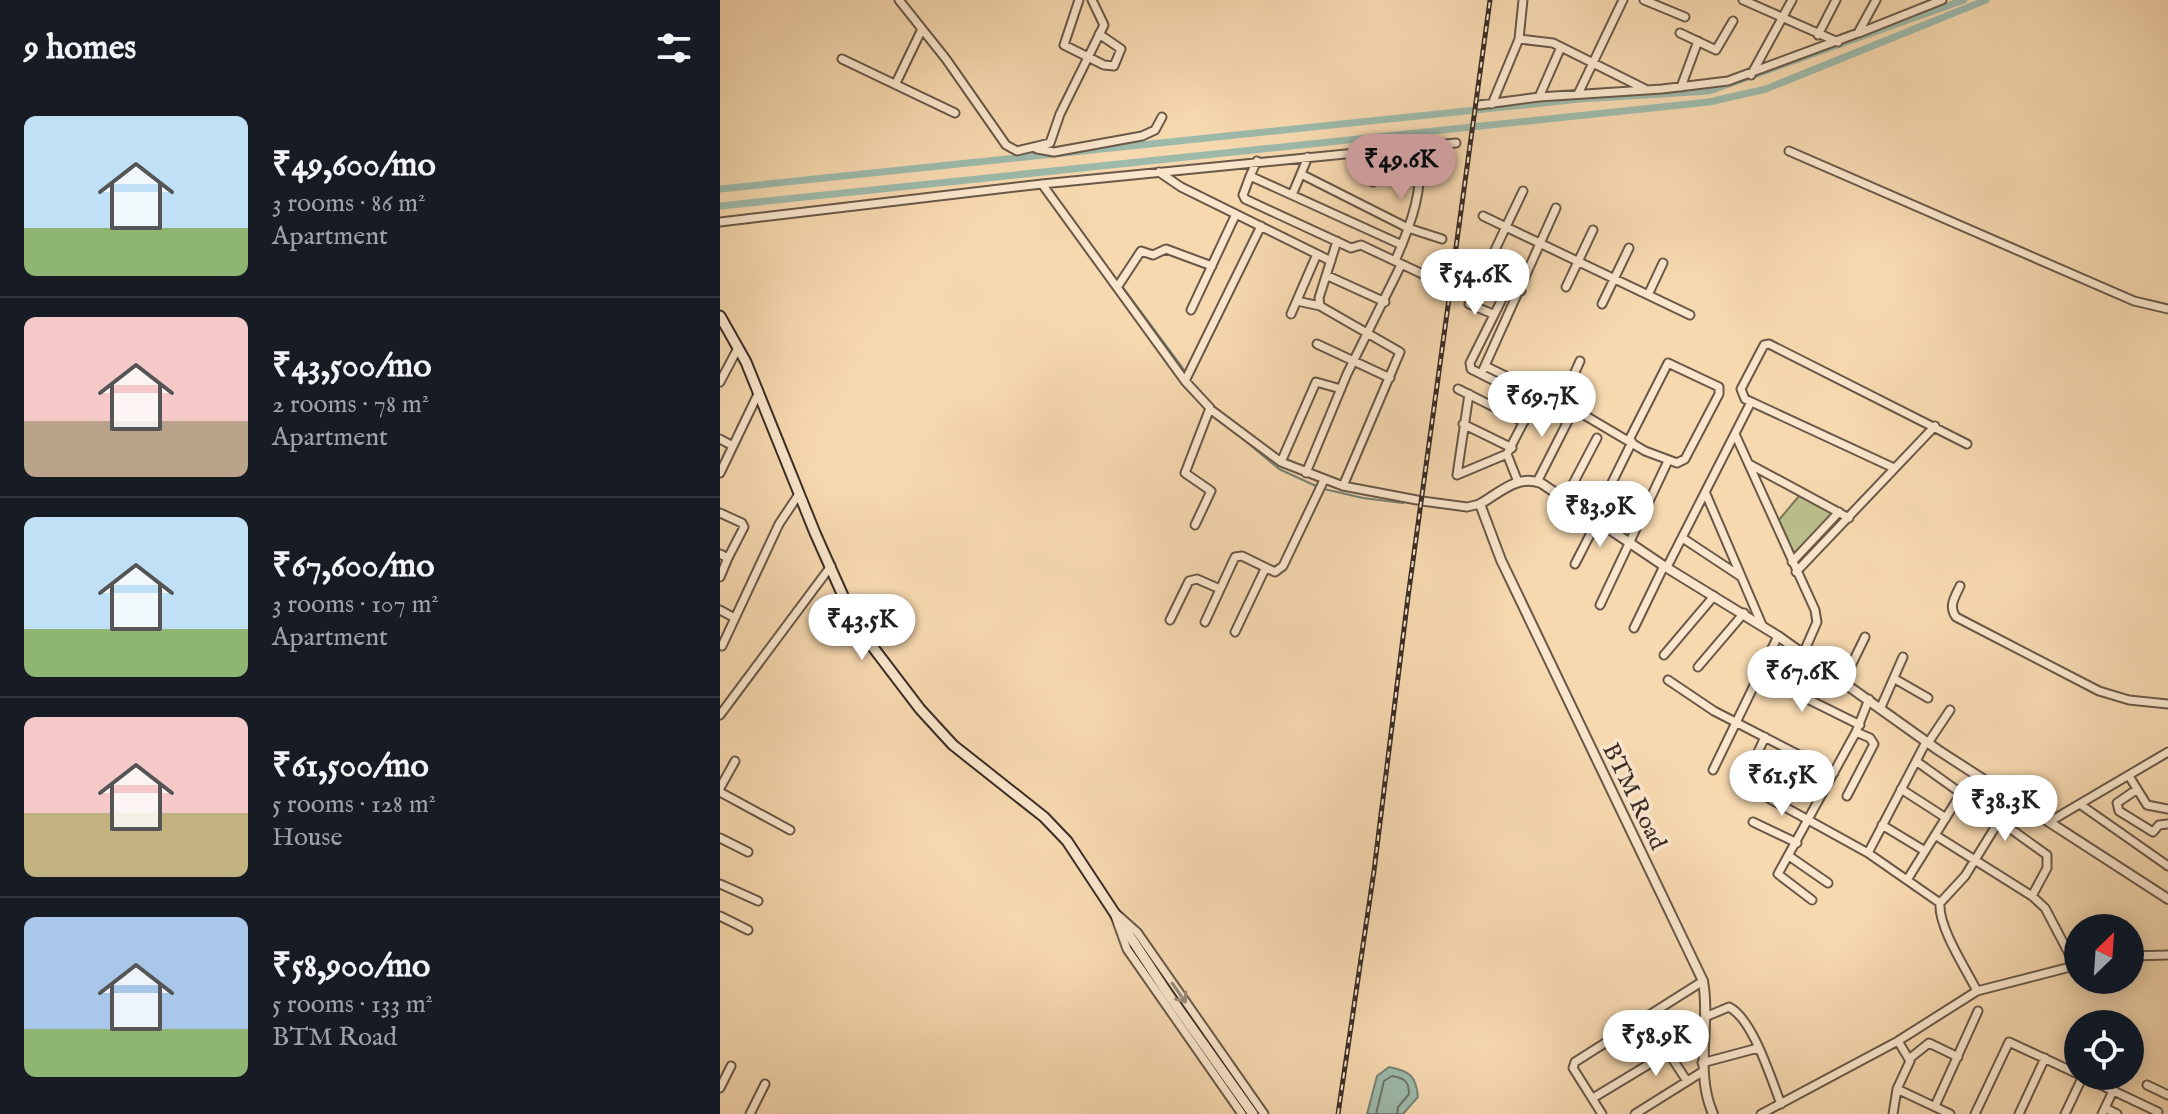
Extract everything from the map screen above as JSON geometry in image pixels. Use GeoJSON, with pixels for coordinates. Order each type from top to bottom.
{"type":"FeatureCollection","features":[{"type":"Feature","properties":{"kind":"main road"},"geometry":{"type":"LineString","coordinates":[[720,316],[738,348],[856,625],[920,709],[953,745],[1044,817],[1067,841],[1122,927],[1253,1114]]}},
{"type":"Feature","properties":{"kind":"street"},"geometry":{"type":"LineString","coordinates":[[899,0],[1006,145],[1017,151],[1050,143],[1104,21],[1092,0]]}},
{"type":"Feature","properties":{"kind":"street"},"geometry":{"type":"LineString","coordinates":[[1079,0],[1063,42],[1104,65],[1116,65],[1121,49],[1099,34]]}},
{"type":"Feature","properties":{"kind":"street"},"geometry":{"type":"LineString","coordinates":[[1492,104],[1519,39],[1523,0]]}},
{"type":"Feature","properties":{"kind":"street"},"geometry":{"type":"LineString","coordinates":[[1578,94],[1623,1],[1612,0]]}},
{"type":"Feature","properties":{"kind":"street"},"geometry":{"type":"LineString","coordinates":[[1644,0],[1685,17]]}},
{"type":"Feature","properties":{"kind":"street"},"geometry":{"type":"LineString","coordinates":[[1743,0],[1838,42]]}},
{"type":"Feature","properties":{"kind":"street"},"geometry":{"type":"LineString","coordinates":[[1751,75],[1792,0]]}},
{"type":"Feature","properties":{"kind":"street"},"geometry":{"type":"LineString","coordinates":[[1818,35],[1836,0]]}},
{"type":"Feature","properties":{"kind":"street"},"geometry":{"type":"LineString","coordinates":[[1858,33],[1876,0]]}},
{"type":"Feature","properties":{"kind":"street"},"geometry":{"type":"LineString","coordinates":[[1479,105],[1539,97],[1647,91],[1751,75],[1942,0]]}},
{"type":"Feature","properties":{"kind":"street"},"geometry":{"type":"LineString","coordinates":[[1680,33],[1719,49],[1733,21]]}},
{"type":"Feature","properties":{"kind":"street"},"geometry":{"type":"LineString","coordinates":[[896,83],[922,29]]}},
{"type":"Feature","properties":{"kind":"street"},"geometry":{"type":"LineString","coordinates":[[1519,39],[1561,47],[1647,91]]}},
{"type":"Feature","properties":{"kind":"street"},"geometry":{"type":"LineString","coordinates":[[1681,87],[1698,41]]}},
{"type":"Feature","properties":{"kind":"street"},"geometry":{"type":"LineString","coordinates":[[1539,97],[1561,47]]}},
{"type":"Feature","properties":{"kind":"street"},"geometry":{"type":"LineString","coordinates":[[842,59],[955,113]]}},
{"type":"Feature","properties":{"kind":"street"},"geometry":{"type":"LineString","coordinates":[[1035,148],[1054,152],[1142,136],[1155,130],[1162,117]]}},
{"type":"Feature","properties":{"kind":"street"},"geometry":{"type":"LineString","coordinates":[[720,222],[1042,184],[1379,148],[1456,143]]}},
{"type":"Feature","properties":{"kind":"street"},"geometry":{"type":"LineString","coordinates":[[1306,473],[1366,332],[1385,302],[1419,198],[1422,177],[1420,145]]}},
{"type":"Feature","properties":{"kind":"street"},"geometry":{"type":"LineString","coordinates":[[1373,182],[1379,148]]}},
{"type":"Feature","properties":{"kind":"street"},"geometry":{"type":"LineString","coordinates":[[1789,151],[2143,305],[2168,309]]}},
{"type":"Feature","properties":{"kind":"street"},"geometry":{"type":"LineString","coordinates":[[1292,195],[1308,157]]}},
{"type":"Feature","properties":{"kind":"street"},"geometry":{"type":"LineString","coordinates":[[1257,161],[1244,198],[1354,249],[1361,245],[1433,279]]}},
{"type":"Feature","properties":{"kind":"street"},"geometry":{"type":"LineString","coordinates":[[1158,172],[1181,187],[1331,261]]}},
{"type":"Feature","properties":{"kind":"street"},"geometry":{"type":"LineString","coordinates":[[1301,174],[1408,228],[1442,239]]}},
{"type":"Feature","properties":{"kind":"street"},"geometry":{"type":"LineString","coordinates":[[1250,176],[1402,245]]}},
{"type":"Feature","properties":{"kind":"street"},"geometry":{"type":"LineString","coordinates":[[1042,184],[1185,381],[1210,409],[1281,462],[1306,473],[1322,485],[1467,507],[1480,504],[1518,482],[1531,479],[1744,613],[1844,680],[1927,742],[2168,899]]}},
{"type":"Feature","properties":{"kind":"street"},"geometry":{"type":"LineString","coordinates":[[1494,252],[1523,191]]}},
{"type":"Feature","properties":{"kind":"street"},"geometry":{"type":"LineString","coordinates":[[1480,376],[1556,208]]}},
{"type":"Feature","properties":{"kind":"street"},"geometry":{"type":"LineString","coordinates":[[1191,310],[1236,214]]}},
{"type":"Feature","properties":{"kind":"street"},"geometry":{"type":"LineString","coordinates":[[1483,216],[1690,315]]}},
{"type":"Feature","properties":{"kind":"street"},"geometry":{"type":"LineString","coordinates":[[1185,381],[1261,226]]}},
{"type":"Feature","properties":{"kind":"street"},"geometry":{"type":"LineString","coordinates":[[1566,287],[1593,230]]}},
{"type":"Feature","properties":{"kind":"street"},"geometry":{"type":"LineString","coordinates":[[1320,306],[1319,298],[1337,241]]}},
{"type":"Feature","properties":{"kind":"street"},"geometry":{"type":"LineString","coordinates":[[1602,304],[1629,248]]}},
{"type":"Feature","properties":{"kind":"street"},"geometry":{"type":"LineString","coordinates":[[1118,286],[1141,251],[1153,255],[1166,249],[1212,266]]}},
{"type":"Feature","properties":{"kind":"street"},"geometry":{"type":"LineString","coordinates":[[1291,314],[1317,254]]}},
{"type":"Feature","properties":{"kind":"street"},"geometry":{"type":"LineString","coordinates":[[1648,295],[1663,263]]}},
{"type":"Feature","properties":{"kind":"street"},"geometry":{"type":"LineString","coordinates":[[1474,267],[1521,291]]}},
{"type":"Feature","properties":{"kind":"street"},"geometry":{"type":"LineString","coordinates":[[1328,276],[1385,302]]}},
{"type":"Feature","properties":{"kind":"street"},"geometry":{"type":"LineString","coordinates":[[1509,285],[1470,363],[1471,369],[1569,418]]}},
{"type":"Feature","properties":{"kind":"street"},"geometry":{"type":"LineString","coordinates":[[1297,301],[1320,306],[1400,349],[1343,486]]}},
{"type":"Feature","properties":{"kind":"street"},"geometry":{"type":"LineString","coordinates":[[1469,304],[1493,314]]}},
{"type":"Feature","properties":{"kind":"street"},"geometry":{"type":"LineString","coordinates":[[1317,344],[1390,378]]}},
{"type":"Feature","properties":{"kind":"street"},"geometry":{"type":"LineString","coordinates":[[1894,468],[1751,402],[1742,395],[1741,389],[1759,351],[1769,344],[1967,444]]}},
{"type":"Feature","properties":{"kind":"street"},"geometry":{"type":"LineString","coordinates":[[720,382],[738,348]]}},
{"type":"Feature","properties":{"kind":"street"},"geometry":{"type":"LineString","coordinates":[[1561,403],[1580,361]]}},
{"type":"Feature","properties":{"kind":"street"},"geometry":{"type":"LineString","coordinates":[[1485,366],[1574,409],[1631,441],[1668,461],[1677,463],[1685,459],[1720,390],[1716,383],[1668,363],[1631,441],[1575,564]]}},
{"type":"Feature","properties":{"kind":"street"},"geometry":{"type":"LineString","coordinates":[[1281,462],[1316,382],[1341,389]]}},
{"type":"Feature","properties":{"kind":"street"},"geometry":{"type":"LineString","coordinates":[[1458,389],[1524,422]]}},
{"type":"Feature","properties":{"kind":"street"},"geometry":{"type":"LineString","coordinates":[[720,473],[758,394]]}},
{"type":"Feature","properties":{"kind":"street"},"geometry":{"type":"LineString","coordinates":[[1469,394],[1457,475],[1509,451],[1534,402]]}},
{"type":"Feature","properties":{"kind":"street"},"geometry":{"type":"LineString","coordinates":[[1634,628],[1665,566],[1684,539],[1751,402]]}},
{"type":"Feature","properties":{"kind":"street"},"geometry":{"type":"LineString","coordinates":[[1195,525],[1211,491],[1185,473],[1210,409]]}},
{"type":"Feature","properties":{"kind":"street"},"geometry":{"type":"LineString","coordinates":[[1537,482],[1574,409]]}},
{"type":"Feature","properties":{"kind":"street"},"geometry":{"type":"LineString","coordinates":[[1463,424],[1509,451],[1518,482]]}},
{"type":"Feature","properties":{"kind":"street"},"geometry":{"type":"LineString","coordinates":[[1796,572],[1935,426]]}},
{"type":"Feature","properties":{"kind":"street"},"geometry":{"type":"LineString","coordinates":[[1735,434],[1817,622],[1803,654]]}},
{"type":"Feature","properties":{"kind":"street"},"geometry":{"type":"LineString","coordinates":[[1565,499],[1597,438]]}},
{"type":"Feature","properties":{"kind":"street"},"geometry":{"type":"LineString","coordinates":[[720,439],[733,446]]}},
{"type":"Feature","properties":{"kind":"street"},"geometry":{"type":"LineString","coordinates":[[1600,605],[1668,461]]}},
{"type":"Feature","properties":{"kind":"street"},"geometry":{"type":"LineString","coordinates":[[1751,465],[1849,518]]}},
{"type":"Feature","properties":{"kind":"street"},"geometry":{"type":"LineString","coordinates":[[1205,622],[1238,556],[1275,572],[1283,566],[1322,485]]}},
{"type":"Feature","properties":{"kind":"street"},"geometry":{"type":"LineString","coordinates":[[722,646],[779,524],[799,494]]}},
{"type":"Feature","properties":{"kind":"street"},"geometry":{"type":"LineString","coordinates":[[1706,494],[1762,625]]}},
{"type":"Feature","properties":{"kind":"street","name":"BTM Road"},"geometry":{"type":"LineString","coordinates":[[1480,504],[1513,586],[1703,981],[1707,1003],[1702,1068],[1713,1114]]}},
{"type":"Feature","properties":{"kind":"street"},"geometry":{"type":"LineString","coordinates":[[1792,562],[1839,512]]}},
{"type":"Feature","properties":{"kind":"street"},"geometry":{"type":"LineString","coordinates":[[720,513],[744,525],[724,556],[720,577]]}},
{"type":"Feature","properties":{"kind":"street"},"geometry":{"type":"LineString","coordinates":[[1684,539],[1742,577]]}},
{"type":"Feature","properties":{"kind":"street"},"geometry":{"type":"LineString","coordinates":[[720,715],[831,566]]}},
{"type":"Feature","properties":{"kind":"street"},"geometry":{"type":"LineString","coordinates":[[1235,632],[1265,569]]}},
{"type":"Feature","properties":{"kind":"street"},"geometry":{"type":"LineString","coordinates":[[1170,620],[1192,579],[1220,589]]}},
{"type":"Feature","properties":{"kind":"street"},"geometry":{"type":"LineString","coordinates":[[1960,586],[1952,602],[1956,617],[2099,691],[2129,700],[2168,704]]}},
{"type":"Feature","properties":{"kind":"street"},"geometry":{"type":"LineString","coordinates":[[1664,655],[1714,596]]}},
{"type":"Feature","properties":{"kind":"street"},"geometry":{"type":"LineString","coordinates":[[720,610],[735,618]]}},
{"type":"Feature","properties":{"kind":"street"},"geometry":{"type":"LineString","coordinates":[[1698,667],[1744,613]]}},
{"type":"Feature","properties":{"kind":"street"},"geometry":{"type":"LineString","coordinates":[[1713,770],[1778,636]]}},
{"type":"Feature","properties":{"kind":"street"},"geometry":{"type":"LineString","coordinates":[[1844,680],[1865,637]]}},
{"type":"Feature","properties":{"kind":"street"},"geometry":{"type":"LineString","coordinates":[[1881,707],[1903,657]]}},
{"type":"Feature","properties":{"kind":"street"},"geometry":{"type":"LineString","coordinates":[[1759,675],[1858,728],[1870,738],[1874,744],[1847,796]]}},
{"type":"Feature","properties":{"kind":"street"},"geometry":{"type":"LineString","coordinates":[[1895,679],[1928,698]]}},
{"type":"Feature","properties":{"kind":"street"},"geometry":{"type":"LineString","coordinates":[[1668,680],[1736,722],[1834,773]]}},
{"type":"Feature","properties":{"kind":"street"},"geometry":{"type":"LineString","coordinates":[[1812,900],[1780,876],[1779,871],[1809,822],[1858,728],[1869,699]]}},
{"type":"Feature","properties":{"kind":"street"},"geometry":{"type":"LineString","coordinates":[[1868,853],[1916,761],[1950,710]]}},
{"type":"Feature","properties":{"kind":"street"},"geometry":{"type":"LineString","coordinates":[[1765,737],[1743,784],[1868,853],[1940,903]]}},
{"type":"Feature","properties":{"kind":"street"},"geometry":{"type":"LineString","coordinates":[[2049,822],[2168,752]]}},
{"type":"Feature","properties":{"kind":"street"},"geometry":{"type":"LineString","coordinates":[[735,761],[720,790],[790,830]]}},
{"type":"Feature","properties":{"kind":"street"},"geometry":{"type":"LineString","coordinates":[[1916,761],[1951,783],[1960,795],[2047,855],[2047,868],[2032,896]]}},
{"type":"Feature","properties":{"kind":"street"},"geometry":{"type":"LineString","coordinates":[[2129,776],[2147,805],[2168,809]]}},
{"type":"Feature","properties":{"kind":"street"},"geometry":{"type":"LineString","coordinates":[[1901,789],[1946,818]]}},
{"type":"Feature","properties":{"kind":"street"},"geometry":{"type":"LineString","coordinates":[[2136,790],[2117,803],[2119,811],[2153,832],[2159,825],[2168,824]]}},
{"type":"Feature","properties":{"kind":"street"},"geometry":{"type":"LineString","coordinates":[[1907,880],[1960,795]]}},
{"type":"Feature","properties":{"kind":"street"},"geometry":{"type":"LineString","coordinates":[[2081,805],[2168,866]]}},
{"type":"Feature","properties":{"kind":"street"},"geometry":{"type":"LineString","coordinates":[[1977,991],[1951,939],[1940,912],[1940,903],[1965,876],[1999,821]]}},
{"type":"Feature","properties":{"kind":"street"},"geometry":{"type":"LineString","coordinates":[[1753,822],[1797,843]]}},
{"type":"Feature","properties":{"kind":"street"},"geometry":{"type":"LineString","coordinates":[[1882,825],[1925,851]]}},
{"type":"Feature","properties":{"kind":"street"},"geometry":{"type":"LineString","coordinates":[[1935,835],[2032,896],[2045,908],[2064,943]]}},
{"type":"Feature","properties":{"kind":"street"},"geometry":{"type":"LineString","coordinates":[[720,838],[748,852]]}},
{"type":"Feature","properties":{"kind":"street"},"geometry":{"type":"LineString","coordinates":[[1789,856],[1828,883]]}},
{"type":"Feature","properties":{"kind":"street"},"geometry":{"type":"LineString","coordinates":[[720,884],[758,901]]}},
{"type":"Feature","properties":{"kind":"street"},"geometry":{"type":"LineString","coordinates":[[1113,911],[1127,949],[1242,1114]]}},
{"type":"Feature","properties":{"kind":"street"},"geometry":{"type":"LineString","coordinates":[[1113,911],[1137,932],[1264,1114]]}},
{"type":"Feature","properties":{"kind":"street"},"geometry":{"type":"LineString","coordinates":[[720,916],[748,930]]}},
{"type":"Feature","properties":{"kind":"street"},"geometry":{"type":"LineString","coordinates":[[2144,956],[2168,955]]}},
{"type":"Feature","properties":{"kind":"street"},"geometry":{"type":"LineString","coordinates":[[1761,1114],[1898,1041],[1977,991],[2064,968]]}},
{"type":"Feature","properties":{"kind":"street"},"geometry":{"type":"LineString","coordinates":[[1602,1114],[1573,1068],[1575,1062],[1703,981]]}},
{"type":"Feature","properties":{"kind":"street"},"geometry":{"type":"LineString","coordinates":[[1705,1017],[1729,1007],[1737,1011],[1758,1048],[1781,1104]]}},
{"type":"Feature","properties":{"kind":"street"},"geometry":{"type":"LineString","coordinates":[[1935,1106],[1978,1011]]}},
{"type":"Feature","properties":{"kind":"street"},"geometry":{"type":"LineString","coordinates":[[1645,1017],[1687,1081]]}},
{"type":"Feature","properties":{"kind":"street"},"geometry":{"type":"LineString","coordinates":[[1593,1098],[1704,1031]]}},
{"type":"Feature","properties":{"kind":"street"},"geometry":{"type":"LineString","coordinates":[[1898,1041],[1909,1059]]}},
{"type":"Feature","properties":{"kind":"street"},"geometry":{"type":"LineString","coordinates":[[1975,1114],[2007,1042],[2064,1067]]}},
{"type":"Feature","properties":{"kind":"street"},"geometry":{"type":"LineString","coordinates":[[1893,1114],[1897,1089],[1909,1059],[1929,1043],[1958,1057]]}},
{"type":"Feature","properties":{"kind":"street"},"geometry":{"type":"LineString","coordinates":[[1635,1114],[1647,1111],[1702,1068],[1758,1048]]}},
{"type":"Feature","properties":{"kind":"street"},"geometry":{"type":"LineString","coordinates":[[2019,1114],[2045,1058]]}},
{"type":"Feature","properties":{"kind":"street"},"geometry":{"type":"LineString","coordinates":[[721,1086],[731,1066]]}},
{"type":"Feature","properties":{"kind":"street"},"geometry":{"type":"LineString","coordinates":[[750,1114],[765,1084]]}},
{"type":"Feature","properties":{"kind":"street"},"geometry":{"type":"LineString","coordinates":[[2147,1085],[2168,1095]]}},
{"type":"Feature","properties":{"kind":"street"},"geometry":{"type":"LineString","coordinates":[[1897,1089],[1950,1114]]}},
{"type":"Feature","properties":{"kind":"street"},"geometry":{"type":"LineString","coordinates":[[2065,1114],[2075,1090]]}},
{"type":"Feature","properties":{"kind":"street"},"geometry":{"type":"LineString","coordinates":[[2117,1114],[2103,1111],[2113,1091],[2158,1112]]}},
{"type":"Feature","properties":{"kind":"green space"},"geometry":{"type":"Polygon","coordinates":[[[1799,496],[1833,513],[1794,555],[1778,521],[1799,496]]]}},
{"type":"Feature","properties":{"kind":"water"},"geometry":{"type":"Polygon","coordinates":[[[1389,1067],[1411,1076],[1418,1097],[1403,1114],[1367,1114],[1377,1076],[1389,1067]]]}},
{"type":"Feature","properties":{"kind":"waterway"},"geometry":{"type":"LineString","coordinates":[[720,189],[1580,99],[1709,91],[1964,0]]}},
{"type":"Feature","properties":{"kind":"waterway"},"geometry":{"type":"LineString","coordinates":[[720,206],[1709,102],[1766,89],[1986,0]]}},
{"type":"Feature","properties":{"kind":"waterway"},"geometry":{"type":"LineString","coordinates":[[1094,249],[1119,283]]}},
{"type":"Feature","properties":{"kind":"waterway"},"geometry":{"type":"LineString","coordinates":[[1122,286],[1185,371]]}},
{"type":"Feature","properties":{"kind":"waterway"},"geometry":{"type":"LineString","coordinates":[[1231,429],[1279,469],[1318,487]]}},
{"type":"Feature","properties":{"kind":"waterway"},"geometry":{"type":"LineString","coordinates":[[1324,489],[1403,503]]}},
{"type":"Feature","properties":{"kind":"railway"},"geometry":{"type":"LineString","coordinates":[[1338,1114],[1374,871],[1408,597],[1490,0]]}}]}
